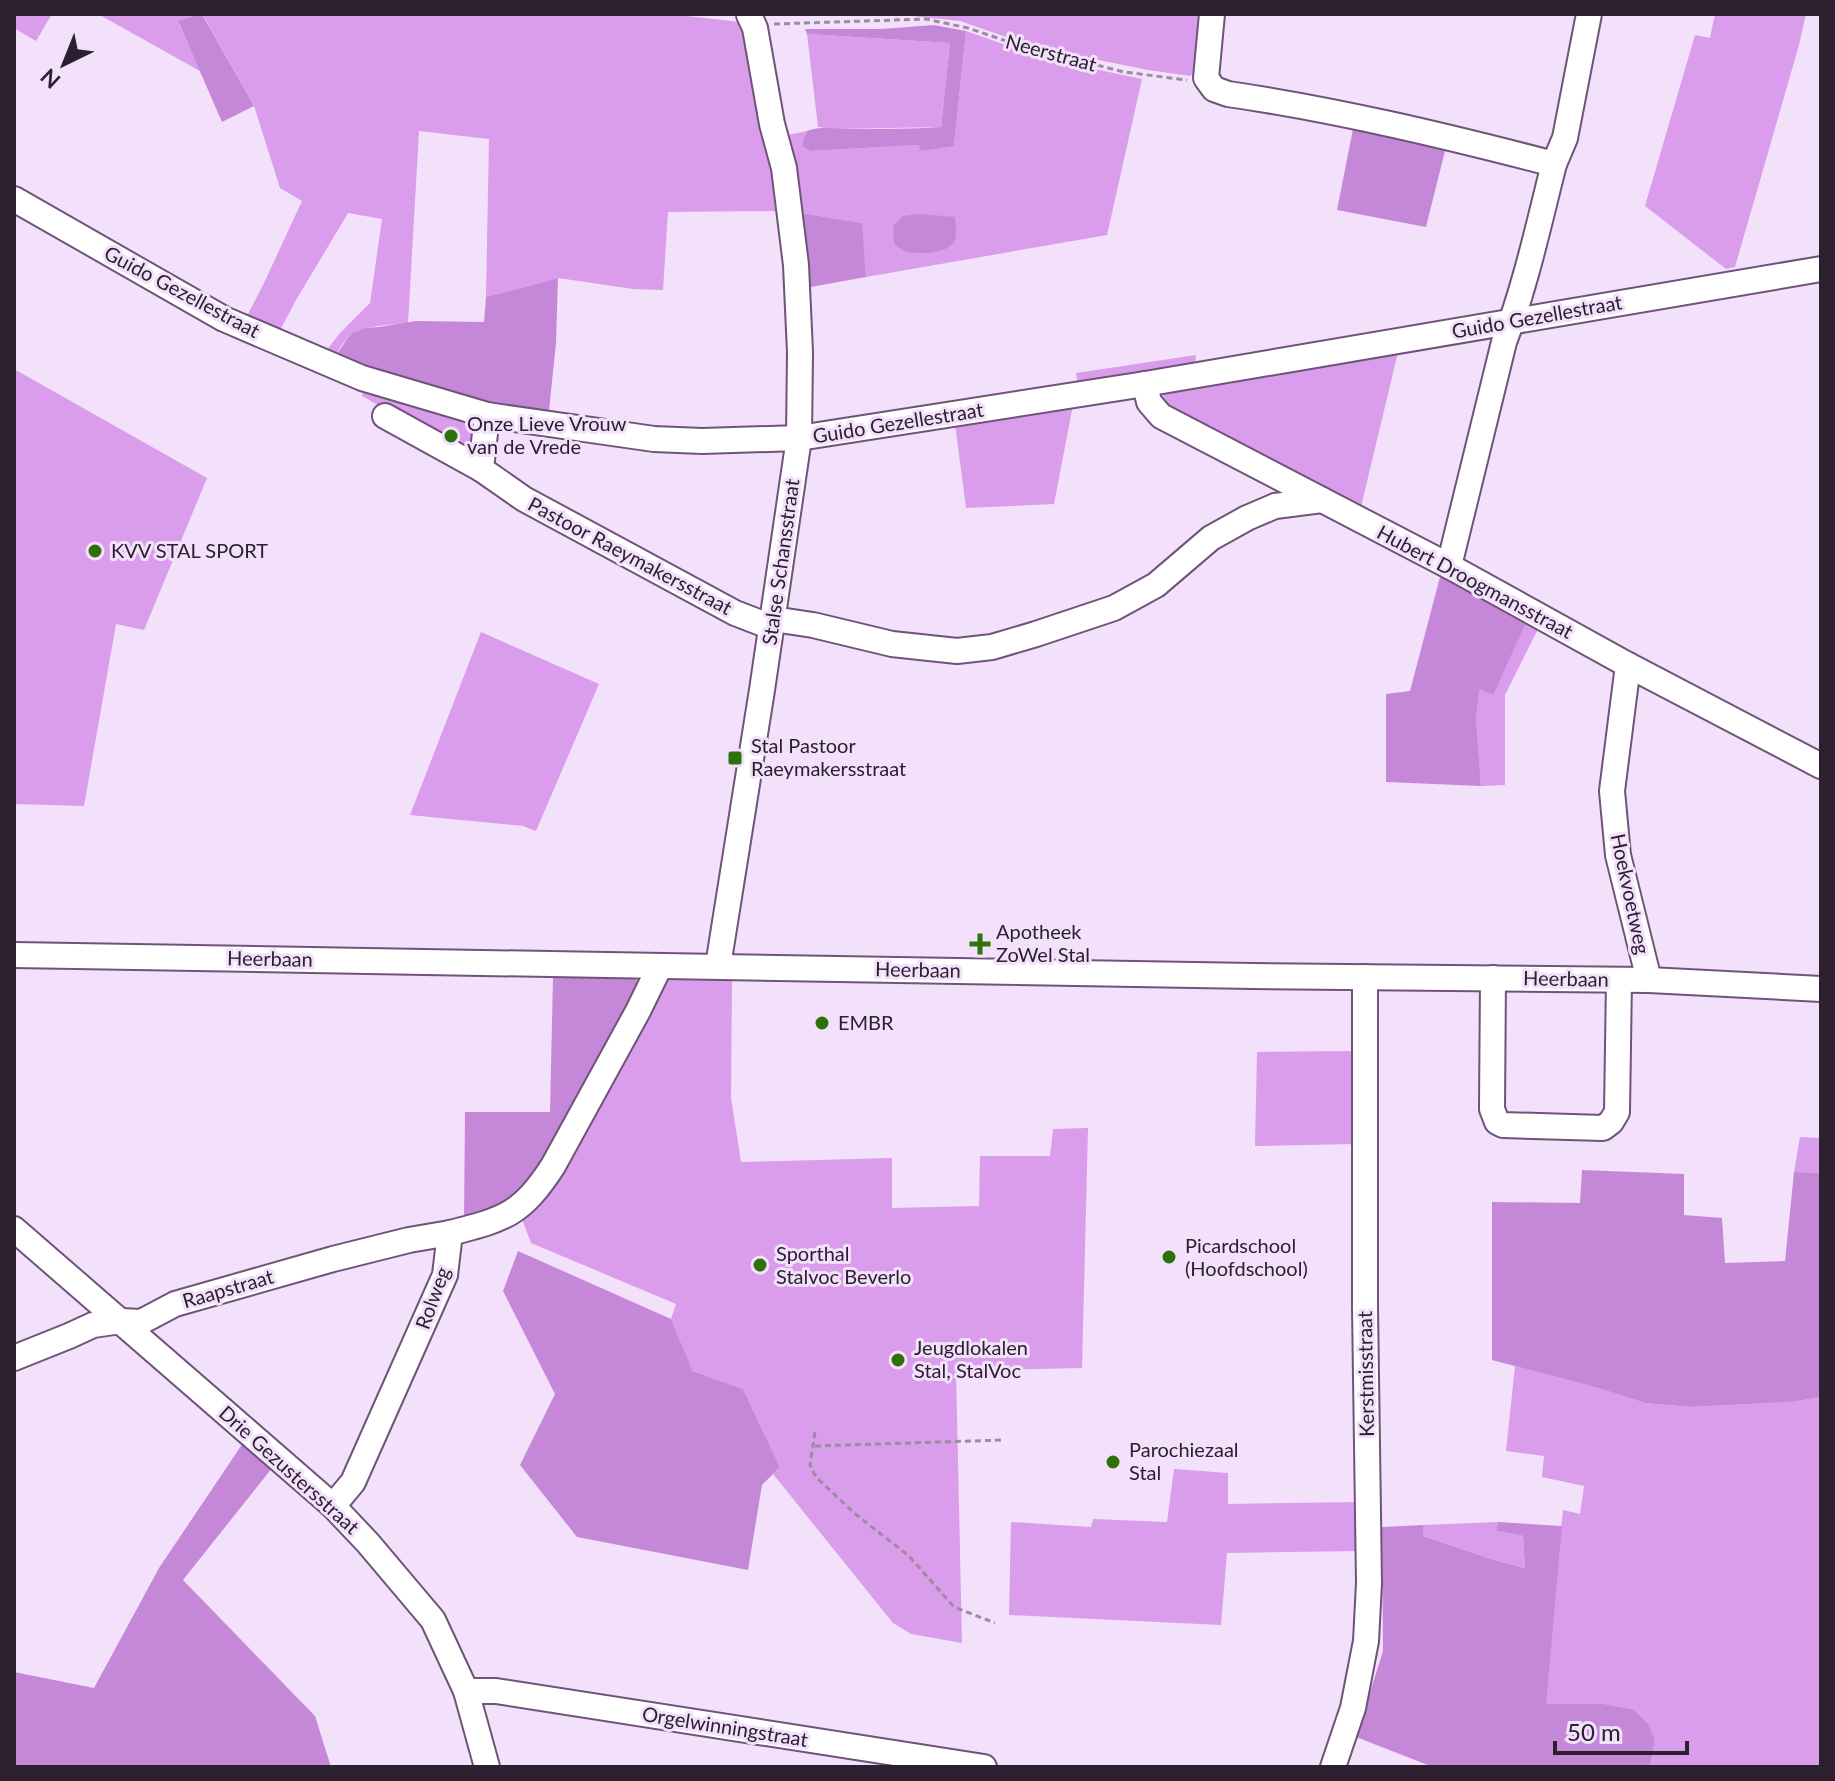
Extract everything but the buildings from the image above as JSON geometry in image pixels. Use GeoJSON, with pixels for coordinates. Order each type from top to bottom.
{"type":"FeatureCollection","features":[{"type":"Feature","properties":{"kind":"street"},"geometry":{"type":"LineString","coordinates":[[1212,14],[1206,78],[1214,89],[1407,127],[1554,164]]}},
{"type":"Feature","properties":{"kind":"street"},"geometry":{"type":"LineString","coordinates":[[1449,566],[1504,342],[1554,164],[1565,138],[1589,14]]}},
{"type":"Feature","properties":{"kind":"street","name":"Stalse Schansstraat"},"geometry":{"type":"LineString","coordinates":[[718,966],[799,438],[800,352],[794,249],[784,168],[752,22]]}},
{"type":"Feature","properties":{"kind":"street","name":"Guido Gezellestraat"},"geometry":{"type":"LineString","coordinates":[[14,199],[224,319],[362,378],[487,415],[654,439],[702,441],[799,438],[1145,384],[1821,269]]}},
{"type":"Feature","properties":{"kind":"street","name":"Hubert Droogmansstraat"},"geometry":{"type":"LineString","coordinates":[[1145,384],[1149,402],[1161,416],[1449,566],[1628,665],[1821,766]]}},
{"type":"Feature","properties":{"kind":"street"},"geometry":{"type":"LineString","coordinates":[[481,469],[487,415]]}},
{"type":"Feature","properties":{"kind":"street","name":"Pastoor Raeymakersstraat"},"geometry":{"type":"LineString","coordinates":[[385,416],[481,469],[524,499],[735,613],[761,623],[773,619],[892,644],[957,651],[992,647],[1114,608],[1156,585],[1211,538],[1247,518],[1275,506],[1322,500]]}},
{"type":"Feature","properties":{"kind":"street","name":"Hoekvoetweg"},"geometry":{"type":"LineString","coordinates":[[1628,665],[1612,791],[1618,855],[1649,980]]}},
{"type":"Feature","properties":{"kind":"street","name":"Heerbaan"},"geometry":{"type":"LineString","coordinates":[[14,955],[1649,980],[1821,989]]}},
{"type":"Feature","properties":{"kind":"street"},"geometry":{"type":"LineString","coordinates":[[450,1233],[503,1218],[518,1209],[542,1183],[660,966]]}},
{"type":"Feature","properties":{"kind":"street","name":"Kerstmisstraat"},"geometry":{"type":"LineString","coordinates":[[1333,1767],[1353,1708],[1366,1641],[1369,1583],[1365,977]]}},
{"type":"Feature","properties":{"kind":"street"},"geometry":{"type":"LineString","coordinates":[[1493,978],[1492,1109],[1497,1122],[1503,1125],[1603,1128],[1617,1112],[1619,980]]}},
{"type":"Feature","properties":{"kind":"street","name":"Drie Gezustersstraat"},"geometry":{"type":"LineString","coordinates":[[14,1229],[333,1506],[368,1543],[433,1620],[466,1691],[487,1767]]}},
{"type":"Feature","properties":{"kind":"street","name":"Raapstraat"},"geometry":{"type":"LineString","coordinates":[[14,1358],[93,1325],[141,1322],[175,1304],[363,1251],[450,1233]]}},
{"type":"Feature","properties":{"kind":"street","name":"Rolweg"},"geometry":{"type":"LineString","coordinates":[[333,1506],[353,1482],[445,1275],[450,1233]]}},
{"type":"Feature","properties":{"kind":"street","name":"Orgelwinningstraat"},"geometry":{"type":"LineString","coordinates":[[466,1691],[496,1691],[984,1767]]}},
{"type":"Feature","properties":{"kind":"path","name":"Neerstraat"},"geometry":{"type":"LineString","coordinates":[[752,22],[926,19],[1124,72],[1197,81],[1206,78]]}},
{"type":"Feature","properties":{"kind":"path"},"geometry":{"type":"LineString","coordinates":[[815,1432],[810,1465],[816,1477],[854,1513],[909,1556],[954,1607],[995,1623]]}},
{"type":"Feature","properties":{"kind":"path"},"geometry":{"type":"LineString","coordinates":[[813,1446],[1003,1440]]}},
{"type":"Feature","properties":{"kind":"shaded area"},"geometry":{"type":"Polygon","coordinates":[[[14,14],[52,14],[36,41],[14,28],[14,14]]]}},
{"type":"Feature","properties":{"kind":"shaded area"},"geometry":{"type":"Polygon","coordinates":[[[98,14],[669,14],[740,22],[749,31],[771,144],[777,211],[668,212],[663,290],[633,289],[558,278],[486,297],[489,139],[419,131],[408,323],[360,330],[344,342],[333,360],[323,355],[370,303],[382,219],[348,213],[277,336],[245,320],[302,201],[280,188],[254,106],[203,15],[178,22],[200,71],[98,14]]]}},
{"type":"Feature","properties":{"kind":"shaded area"},"geometry":{"type":"Polygon","coordinates":[[[202,14],[254,106],[222,122],[178,21],[202,14]]]}},
{"type":"Feature","properties":{"kind":"shaded area"},"geometry":{"type":"Polygon","coordinates":[[[892,14],[1203,14],[1196,68],[1190,76],[1074,55],[960,21],[892,14]]]}},
{"type":"Feature","properties":{"kind":"shaded area"},"geometry":{"type":"Polygon","coordinates":[[[1715,14],[1806,14],[1735,267],[1726,269],[1645,206],[1695,35],[1710,38],[1715,14]]]}},
{"type":"Feature","properties":{"kind":"shaded area"},"geometry":{"type":"Polygon","coordinates":[[[934,25],[966,31],[954,146],[921,151],[919,145],[811,151],[803,147],[807,131],[818,128],[941,127],[950,43],[807,34],[805,29],[934,25]]]}},
{"type":"Feature","properties":{"kind":"shaded area"},"geometry":{"type":"Polygon","coordinates":[[[966,31],[1043,58],[1142,79],[1107,235],[866,277],[861,223],[801,213],[783,136],[807,131],[803,139],[811,151],[954,146],[966,31]]]}},
{"type":"Feature","properties":{"kind":"shaded area"},"geometry":{"type":"Polygon","coordinates":[[[807,34],[950,43],[941,127],[818,127],[807,34]]]}},
{"type":"Feature","properties":{"kind":"shaded area"},"geometry":{"type":"Polygon","coordinates":[[[1354,124],[1447,143],[1426,227],[1337,210],[1354,124]]]}},
{"type":"Feature","properties":{"kind":"shaded area"},"geometry":{"type":"Polygon","coordinates":[[[801,213],[862,223],[866,277],[805,288],[801,213]]]}},
{"type":"Feature","properties":{"kind":"shaded area"},"geometry":{"type":"Polygon","coordinates":[[[903,216],[955,217],[954,242],[945,249],[924,253],[905,251],[894,244],[893,226],[903,216]]]}},
{"type":"Feature","properties":{"kind":"shaded area"},"geometry":{"type":"Polygon","coordinates":[[[558,278],[556,343],[548,420],[333,360],[353,333],[365,328],[416,321],[484,322],[486,297],[558,278]]]}},
{"type":"Feature","properties":{"kind":"shaded area"},"geometry":{"type":"Polygon","coordinates":[[[1399,348],[1360,511],[1165,405],[1163,398],[1164,392],[1399,348]]]}},
{"type":"Feature","properties":{"kind":"shaded area"},"geometry":{"type":"Polygon","coordinates":[[[1196,355],[1195,366],[1078,386],[1076,373],[1196,355]]]}},
{"type":"Feature","properties":{"kind":"shaded area","name":"KVV STAL SPORT"},"geometry":{"type":"Polygon","coordinates":[[[14,369],[207,478],[144,630],[116,624],[84,806],[14,804],[14,369]]]}},
{"type":"Feature","properties":{"kind":"shaded area"},"geometry":{"type":"Polygon","coordinates":[[[367,389],[472,423],[475,432],[473,443],[465,448],[449,445],[362,396],[367,389]]]}},
{"type":"Feature","properties":{"kind":"shaded area"},"geometry":{"type":"Polygon","coordinates":[[[1073,405],[1054,504],[966,508],[955,424],[1073,405]]]}},
{"type":"Feature","properties":{"kind":"shaded area"},"geometry":{"type":"Polygon","coordinates":[[[1440,577],[1528,619],[1493,695],[1480,689],[1476,716],[1481,786],[1386,782],[1386,694],[1410,691],[1440,577]]]}},
{"type":"Feature","properties":{"kind":"shaded area"},"geometry":{"type":"Polygon","coordinates":[[[1528,619],[1539,627],[1505,695],[1505,785],[1481,786],[1476,716],[1480,688],[1493,694],[1528,619]]]}},
{"type":"Feature","properties":{"kind":"shaded area"},"geometry":{"type":"Polygon","coordinates":[[[481,632],[599,684],[536,831],[523,826],[410,815],[481,632]]]}},
{"type":"Feature","properties":{"kind":"shaded area"},"geometry":{"type":"Polygon","coordinates":[[[553,977],[636,978],[638,985],[557,1142],[517,1196],[464,1222],[465,1112],[550,1112],[553,977]]]}},
{"type":"Feature","properties":{"kind":"shaded area"},"geometry":{"type":"Polygon","coordinates":[[[668,979],[732,980],[731,1098],[741,1162],[892,1158],[892,1208],[979,1206],[980,1156],[1050,1156],[1053,1129],[1088,1128],[1082,1368],[956,1371],[962,1643],[911,1634],[893,1623],[773,1474],[780,1467],[743,1389],[693,1371],[671,1319],[676,1304],[531,1243],[522,1219],[535,1207],[661,986],[668,979]]]}},
{"type":"Feature","properties":{"kind":"shaded area"},"geometry":{"type":"Polygon","coordinates":[[[1354,1051],[1355,1144],[1255,1146],[1257,1052],[1354,1051]]]}},
{"type":"Feature","properties":{"kind":"shaded area"},"geometry":{"type":"Polygon","coordinates":[[[1800,1137],[1821,1138],[1821,1173],[1794,1172],[1800,1137]]]}},
{"type":"Feature","properties":{"kind":"shaded area"},"geometry":{"type":"Polygon","coordinates":[[[1582,1170],[1684,1174],[1684,1215],[1722,1218],[1725,1263],[1785,1261],[1794,1172],[1821,1173],[1821,1397],[1792,1402],[1690,1407],[1645,1403],[1492,1360],[1492,1202],[1580,1203],[1582,1170]]]}},
{"type":"Feature","properties":{"kind":"shaded area"},"geometry":{"type":"Polygon","coordinates":[[[518,1251],[671,1319],[693,1371],[743,1389],[780,1467],[762,1485],[748,1570],[577,1537],[520,1465],[555,1394],[503,1291],[518,1251]]]}},
{"type":"Feature","properties":{"kind":"shaded area"},"geometry":{"type":"Polygon","coordinates":[[[1515,1366],[1645,1403],[1690,1407],[1792,1402],[1821,1397],[1821,1767],[1650,1767],[1655,1739],[1603,1704],[1545,1704],[1563,1510],[1580,1514],[1584,1486],[1542,1477],[1544,1456],[1506,1451],[1515,1366]]]}},
{"type":"Feature","properties":{"kind":"shaded area"},"geometry":{"type":"Polygon","coordinates":[[[243,1443],[272,1468],[183,1580],[315,1716],[331,1767],[14,1767],[14,1672],[94,1688],[159,1568],[243,1443]]]}},
{"type":"Feature","properties":{"kind":"shaded area"},"geometry":{"type":"Polygon","coordinates":[[[1174,1469],[1228,1473],[1228,1504],[1360,1502],[1361,1551],[1227,1553],[1221,1625],[1009,1615],[1011,1522],[1091,1527],[1093,1519],[1167,1522],[1174,1469]]]}},
{"type":"Feature","properties":{"kind":"shaded area"},"geometry":{"type":"Polygon","coordinates":[[[1498,1522],[1496,1531],[1523,1536],[1525,1568],[1423,1536],[1423,1525],[1498,1522]]]}},
{"type":"Feature","properties":{"kind":"shaded area"},"geometry":{"type":"Polygon","coordinates":[[[1498,1522],[1562,1526],[1546,1704],[1603,1704],[1634,1710],[1648,1724],[1655,1740],[1650,1767],[1433,1767],[1356,1737],[1383,1651],[1382,1527],[1423,1525],[1423,1536],[1525,1568],[1523,1536],[1496,1531],[1498,1522]]]}},
{"type":"Feature","properties":{"kind":"place","name":"Onze Lieve Vrouw van de Vrede"},"geometry":{"type":"Point","coordinates":[451,436]}},
{"type":"Feature","properties":{"kind":"place","name":"KVV STAL SPORT"},"geometry":{"type":"Point","coordinates":[95,551]}},
{"type":"Feature","properties":{"kind":"place","name":"Stal Pastoor Raeymakersstraat"},"geometry":{"type":"Point","coordinates":[735,758]}},
{"type":"Feature","properties":{"kind":"place","name":"Apotheek ZoWel Stal"},"geometry":{"type":"Point","coordinates":[980,944]}},
{"type":"Feature","properties":{"kind":"place","name":"EMBR"},"geometry":{"type":"Point","coordinates":[822,1023]}},
{"type":"Feature","properties":{"kind":"place","name":"Picardschool (Hoofdschool)"},"geometry":{"type":"Point","coordinates":[1169,1257]}},
{"type":"Feature","properties":{"kind":"place","name":"Sporthal Stalvoc Beverlo"},"geometry":{"type":"Point","coordinates":[760,1265]}},
{"type":"Feature","properties":{"kind":"place","name":"Jeugdlokalen Stal, StalVoc"},"geometry":{"type":"Point","coordinates":[898,1360]}},
{"type":"Feature","properties":{"kind":"place","name":"Parochiezaal Stal"},"geometry":{"type":"Point","coordinates":[1113,1462]}}]}
